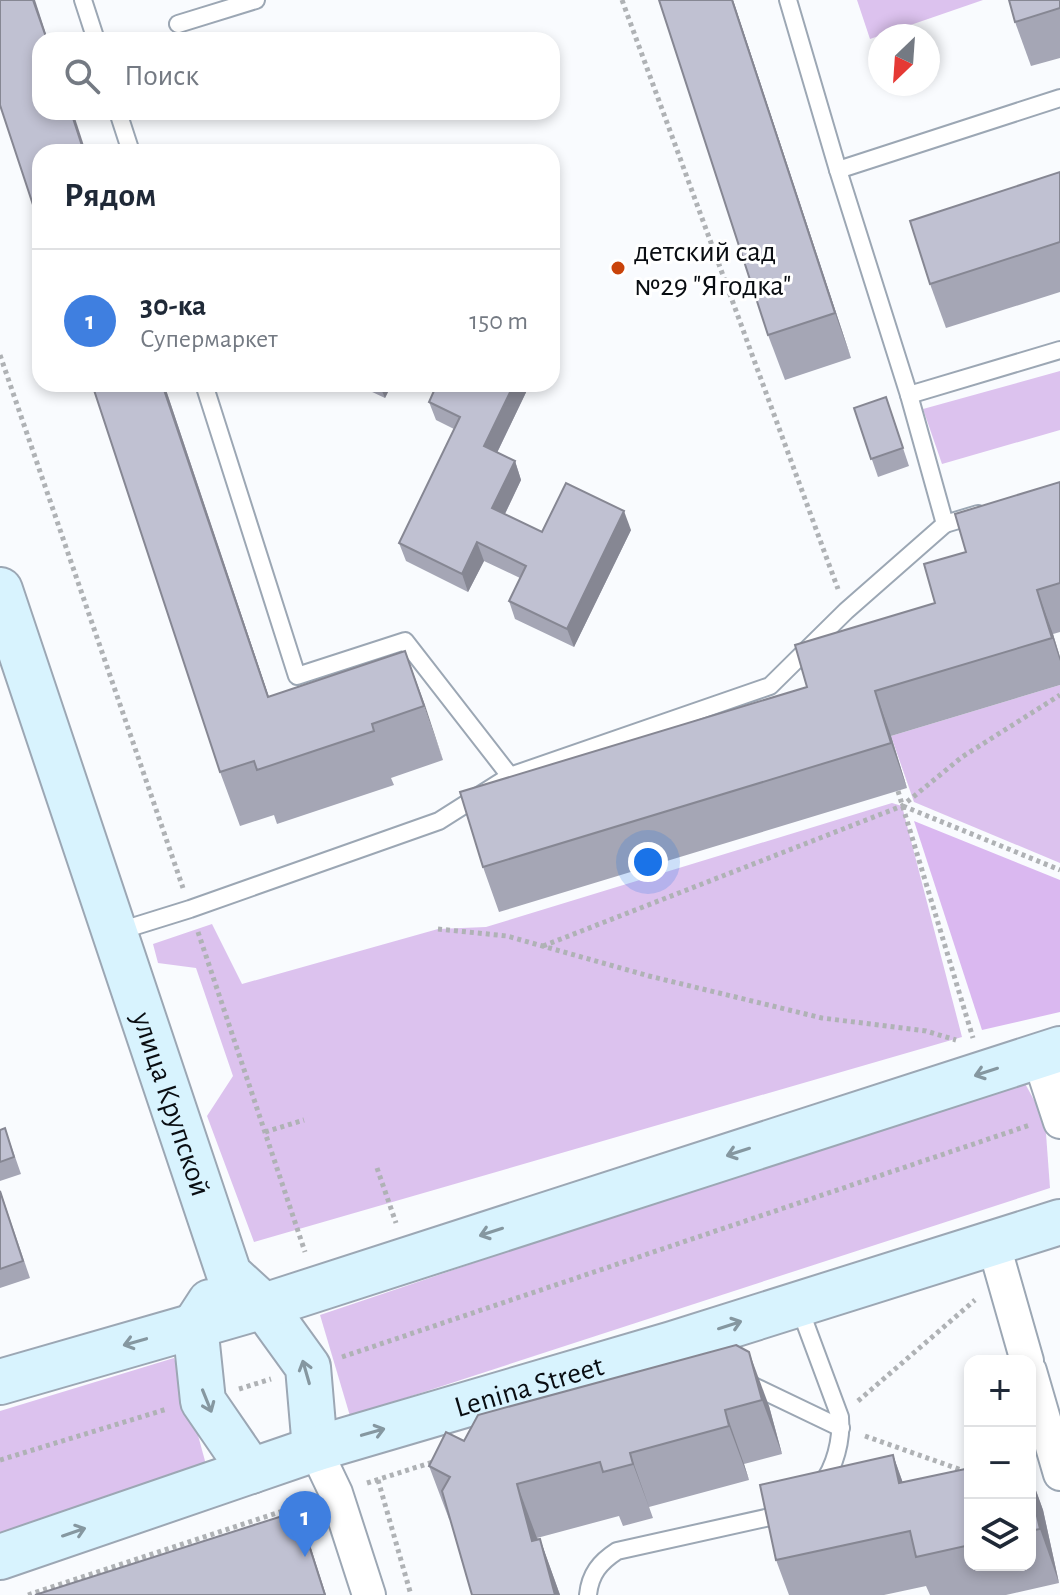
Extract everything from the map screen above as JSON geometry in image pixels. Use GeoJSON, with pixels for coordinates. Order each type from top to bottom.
{"type":"FeatureCollection","features":[{"type":"Feature","properties":{"kind":"main road","name":"улица Крупской"},"geometry":{"type":"LineString","coordinates":[[0,590],[229,1274],[264,1306],[308,1367]]}},
{"type":"Feature","properties":{"kind":"main road"},"geometry":{"type":"LineString","coordinates":[[0,1382],[264,1306],[1049,1052]]}},
{"type":"Feature","properties":{"kind":"main road","name":"Lenina Street"},"geometry":{"type":"LineString","coordinates":[[0,1557],[315,1449],[684,1350],[798,1303],[998,1259],[1060,1222]]}},
{"type":"Feature","properties":{"kind":"main road"},"geometry":{"type":"LineString","coordinates":[[229,1274],[195,1325],[203,1401],[251,1471]]}},
{"type":"Feature","properties":{"kind":"main road"},"geometry":{"type":"LineString","coordinates":[[308,1367],[315,1449]]}},
{"type":"Feature","properties":{"kind":"street"},"geometry":{"type":"LineString","coordinates":[[1045,1123],[1049,1052]]}},
{"type":"Feature","properties":{"kind":"street"},"geometry":{"type":"LineString","coordinates":[[998,1259],[1025,1355]]}},
{"type":"Feature","properties":{"kind":"street"},"geometry":{"type":"LineString","coordinates":[[1036,1392],[1060,1474]]}},
{"type":"Feature","properties":{"kind":"street"},"geometry":{"type":"LineString","coordinates":[[315,1449],[336,1493],[369,1595]]}},
{"type":"Feature","properties":{"kind":"lane"},"geometry":{"type":"LineString","coordinates":[[83,0],[93,32]]}},
{"type":"Feature","properties":{"kind":"lane"},"geometry":{"type":"LineString","coordinates":[[178,24],[256,0]]}},
{"type":"Feature","properties":{"kind":"lane"},"geometry":{"type":"LineString","coordinates":[[788,0],[909,395],[945,524]]}},
{"type":"Feature","properties":{"kind":"lane"},"geometry":{"type":"LineString","coordinates":[[838,170],[1060,98]]}},
{"type":"Feature","properties":{"kind":"lane"},"geometry":{"type":"LineString","coordinates":[[121,120],[128,144]]}},
{"type":"Feature","properties":{"kind":"lane"},"geometry":{"type":"LineString","coordinates":[[909,395],[1060,350]]}},
{"type":"Feature","properties":{"kind":"lane"},"geometry":{"type":"LineString","coordinates":[[207,392],[297,676],[405,641],[510,776]]}},
{"type":"Feature","properties":{"kind":"lane"},"geometry":{"type":"LineString","coordinates":[[114,932],[190,909],[439,821],[510,776],[770,686],[846,611],[945,524],[988,511]]}},
{"type":"Feature","properties":{"kind":"lane"},"geometry":{"type":"LineString","coordinates":[[588,1595],[596,1569],[617,1551],[788,1513],[824,1482],[834,1463],[840,1422],[798,1303]]}},
{"type":"Feature","properties":{"kind":"lane"},"geometry":{"type":"LineString","coordinates":[[730,1375],[840,1422]]}},
{"type":"Feature","properties":{"kind":"path"},"geometry":{"type":"LineString","coordinates":[[622,0],[846,611]]}},
{"type":"Feature","properties":{"kind":"path"},"geometry":{"type":"LineString","coordinates":[[0,355],[307,1257]]}},
{"type":"Feature","properties":{"kind":"path"},"geometry":{"type":"LineString","coordinates":[[543,946],[902,806],[962,757],[1060,695]]}},
{"type":"Feature","properties":{"kind":"path"},"geometry":{"type":"LineString","coordinates":[[438,929],[507,936],[649,976],[822,1018],[926,1031],[976,1046],[898,791]]}},
{"type":"Feature","properties":{"kind":"path"},"geometry":{"type":"LineString","coordinates":[[902,806],[1060,870]]}},
{"type":"Feature","properties":{"kind":"path"},"geometry":{"type":"LineString","coordinates":[[265,1132],[304,1120]]}},
{"type":"Feature","properties":{"kind":"path"},"geometry":{"type":"LineString","coordinates":[[0,1460],[189,1402],[203,1401],[1045,1123]]}},
{"type":"Feature","properties":{"kind":"path"},"geometry":{"type":"LineString","coordinates":[[377,1168],[398,1228]]}},
{"type":"Feature","properties":{"kind":"path"},"geometry":{"type":"LineString","coordinates":[[964,1471],[840,1422],[998,1259]]}},
{"type":"Feature","properties":{"kind":"path"},"geometry":{"type":"LineString","coordinates":[[28,1595],[437,1460]]}},
{"type":"Feature","properties":{"kind":"path"},"geometry":{"type":"LineString","coordinates":[[378,1480],[411,1595]]}},
{"type":"Feature","properties":{"kind":"shaded area"},"geometry":{"type":"Polygon","coordinates":[[[857,0],[983,0],[913,24],[868,24],[868,33],[857,0]]]}},
{"type":"Feature","properties":{"kind":"shaded area"},"geometry":{"type":"Polygon","coordinates":[[[1060,371],[1060,430],[942,464],[923,409],[1060,371]]]}},
{"type":"Feature","properties":{"kind":"shaded area"},"geometry":{"type":"Polygon","coordinates":[[[1060,685],[1060,863],[914,802],[891,736],[1060,685]]]}},
{"type":"Feature","properties":{"kind":"shaded area"},"geometry":{"type":"Polygon","coordinates":[[[892,803],[902,806],[962,1037],[254,1242],[207,1116],[233,1076],[196,968],[158,963],[153,944],[212,924],[242,984],[438,929],[486,927],[892,803]]]}},
{"type":"Feature","properties":{"kind":"shaded area"},"geometry":{"type":"Polygon","coordinates":[[[914,821],[1060,880],[1060,1012],[982,1030],[914,821]]]}},
{"type":"Feature","properties":{"kind":"shaded area"},"geometry":{"type":"Polygon","coordinates":[[[1022,1078],[1045,1120],[1050,1188],[350,1416],[320,1315],[1022,1078]]]}},
{"type":"Feature","properties":{"kind":"shaded area"},"geometry":{"type":"Polygon","coordinates":[[[174,1358],[208,1472],[0,1539],[0,1411],[174,1358]]]}},
{"type":"Feature","properties":{"kind":"building"},"geometry":{"type":"Polygon","coordinates":[[[0,0],[33,0],[44,32],[32,32],[32,120],[74,120],[81,144],[32,144],[32,202],[0,105],[0,0]]]}},
{"type":"Feature","properties":{"kind":"building"},"geometry":{"type":"Polygon","coordinates":[[[659,0],[732,0],[835,313],[768,335],[659,0]]]}},
{"type":"Feature","properties":{"kind":"building"},"geometry":{"type":"Polygon","coordinates":[[[1009,0],[1060,0],[1060,8],[1015,22],[1009,0]]]}},
{"type":"Feature","properties":{"kind":"building"},"geometry":{"type":"Polygon","coordinates":[[[1060,172],[1060,242],[930,284],[910,221],[1060,172]]]}},
{"type":"Feature","properties":{"kind":"building"},"geometry":{"type":"Polygon","coordinates":[[[95,392],[165,392],[268,697],[405,651],[424,706],[372,724],[374,731],[257,770],[254,761],[220,772],[95,392]]]}},
{"type":"Feature","properties":{"kind":"building"},"geometry":{"type":"Polygon","coordinates":[[[433,392],[510,392],[484,446],[515,461],[492,508],[542,532],[566,483],[624,511],[567,629],[509,601],[526,566],[477,542],[462,574],[399,543],[460,417],[429,402],[433,392]]]}},
{"type":"Feature","properties":{"kind":"building"},"geometry":{"type":"Polygon","coordinates":[[[886,397],[903,448],[871,459],[854,408],[886,397]]]}},
{"type":"Feature","properties":{"kind":"building"},"geometry":{"type":"Polygon","coordinates":[[[1060,482],[1060,583],[1037,590],[1052,638],[875,691],[891,743],[483,867],[460,792],[807,687],[795,645],[935,603],[924,564],[966,552],[955,514],[1060,482]]]}},
{"type":"Feature","properties":{"kind":"building"},"geometry":{"type":"Polygon","coordinates":[[[5,1128],[14,1157],[0,1162],[0,1130],[5,1128]]]}},
{"type":"Feature","properties":{"kind":"building"},"geometry":{"type":"Polygon","coordinates":[[[0,1191],[23,1261],[0,1269],[0,1191]]]}},
{"type":"Feature","properties":{"kind":"building"},"geometry":{"type":"Polygon","coordinates":[[[736,1345],[749,1352],[762,1400],[725,1410],[729,1426],[630,1453],[633,1464],[603,1472],[600,1462],[517,1484],[532,1541],[540,1539],[555,1595],[472,1595],[442,1491],[450,1477],[429,1466],[446,1432],[464,1441],[478,1415],[736,1345]]]}},
{"type":"Feature","properties":{"kind":"building"},"geometry":{"type":"Polygon","coordinates":[[[893,1455],[899,1483],[964,1469],[964,1546],[916,1557],[910,1531],[776,1560],[760,1485],[893,1455]]]}},
{"type":"Feature","properties":{"kind":"building"},"geometry":{"type":"Polygon","coordinates":[[[298,1511],[325,1595],[35,1595],[298,1511]]]}},
{"type":"Feature","properties":{"kind":"place","name":"детский сад №29 \"Ягодка\""},"geometry":{"type":"Point","coordinates":[618,268]}},
{"type":"Feature","properties":{"kind":"place","name":"30-ка"},"geometry":{"type":"Point","coordinates":[305,1557]}}]}
